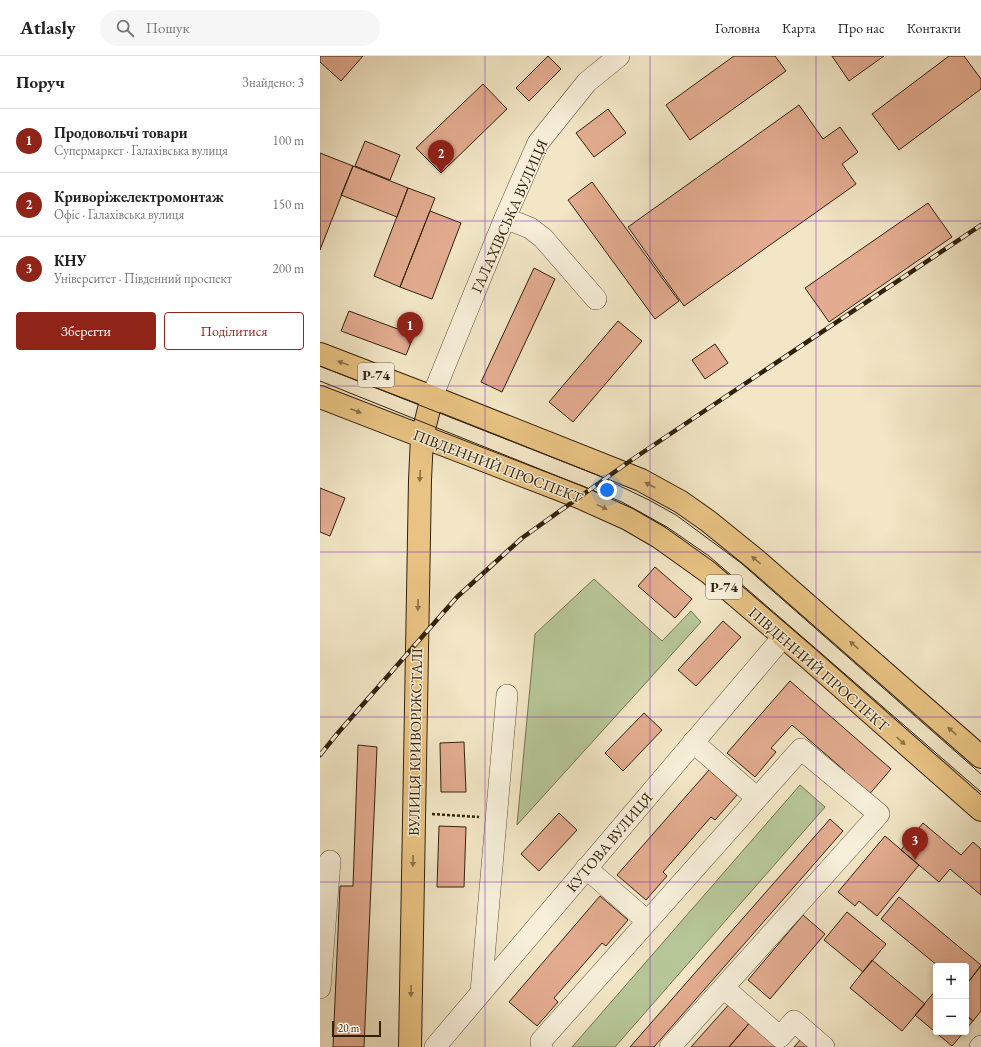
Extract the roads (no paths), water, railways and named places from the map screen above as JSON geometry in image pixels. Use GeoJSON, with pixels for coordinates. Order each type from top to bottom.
{"type":"FeatureCollection","features":[{"type":"Feature","properties":{"kind":"main road","name":"Р-74"},"geometry":{"type":"LineString","coordinates":[[320,354],[641,480],[681,502],[708,521],[756,559],[981,757]]}},
{"type":"Feature","properties":{"kind":"main road","name":"ПІВДЕННИЙ ПРОСПЕКТ"},"geometry":{"type":"LineString","coordinates":[[320,397],[580,497],[628,519],[659,537],[708,572],[981,810]]}},
{"type":"Feature","properties":{"kind":"main road","name":"ВУЛИЦЯ КРИВОРІЖСТАЛІ"},"geometry":{"type":"LineString","coordinates":[[410,1047],[420,488],[422,436],[432,397]]}},
{"type":"Feature","properties":{"kind":"street","name":"ГАЛАХІВСЬКА ВУЛИЦЯ"},"geometry":{"type":"LineString","coordinates":[[432,397],[505,218],[538,143],[587,82],[618,56]]}},
{"type":"Feature","properties":{"kind":"street"},"geometry":{"type":"LineString","coordinates":[[505,218],[530,228],[543,238],[596,299]]}},
{"type":"Feature","properties":{"kind":"street","name":"КУТОВА ВУЛИЦЯ"},"geometry":{"type":"LineString","coordinates":[[435,1047],[783,636]]}},
{"type":"Feature","properties":{"kind":"street"},"geometry":{"type":"LineString","coordinates":[[481,992],[507,695]]}},
{"type":"Feature","properties":{"kind":"street"},"geometry":{"type":"LineString","coordinates":[[693,742],[757,798]]}},
{"type":"Feature","properties":{"kind":"street"},"geometry":{"type":"LineString","coordinates":[[542,1047],[541,1041],[801,749],[879,814],[670,1047]]}},
{"type":"Feature","properties":{"kind":"street"},"geometry":{"type":"LineString","coordinates":[[320,874],[330,861],[320,988]]}},
{"type":"Feature","properties":{"kind":"street"},"geometry":{"type":"LineString","coordinates":[[586,868],[647,921]]}},
{"type":"Feature","properties":{"kind":"street"},"geometry":{"type":"LineString","coordinates":[[724,988],[780,1037],[794,1021],[824,1047]]}},
{"type":"Feature","properties":{"kind":"tram line"},"geometry":{"type":"LineString","coordinates":[[320,366],[597,475],[676,515],[741,563],[981,774]]}},
{"type":"Feature","properties":{"kind":"tram line"},"geometry":{"type":"LineString","coordinates":[[320,381],[622,502],[667,527],[709,556],[981,792]]}},
{"type":"Feature","properties":{"kind":"railway"},"geometry":{"type":"LineString","coordinates":[[320,755],[457,597],[522,538],[630,461],[981,225]]}},
{"type":"Feature","properties":{"kind":"place","name":"Криворіжелектромонтаж"},"geometry":{"type":"Point","coordinates":[441,173]}},
{"type":"Feature","properties":{"kind":"place","name":"Продовольчі товари"},"geometry":{"type":"Point","coordinates":[410,345]}},
{"type":"Feature","properties":{"kind":"place","name":"КНУ"},"geometry":{"type":"Point","coordinates":[915,860]}}]}
